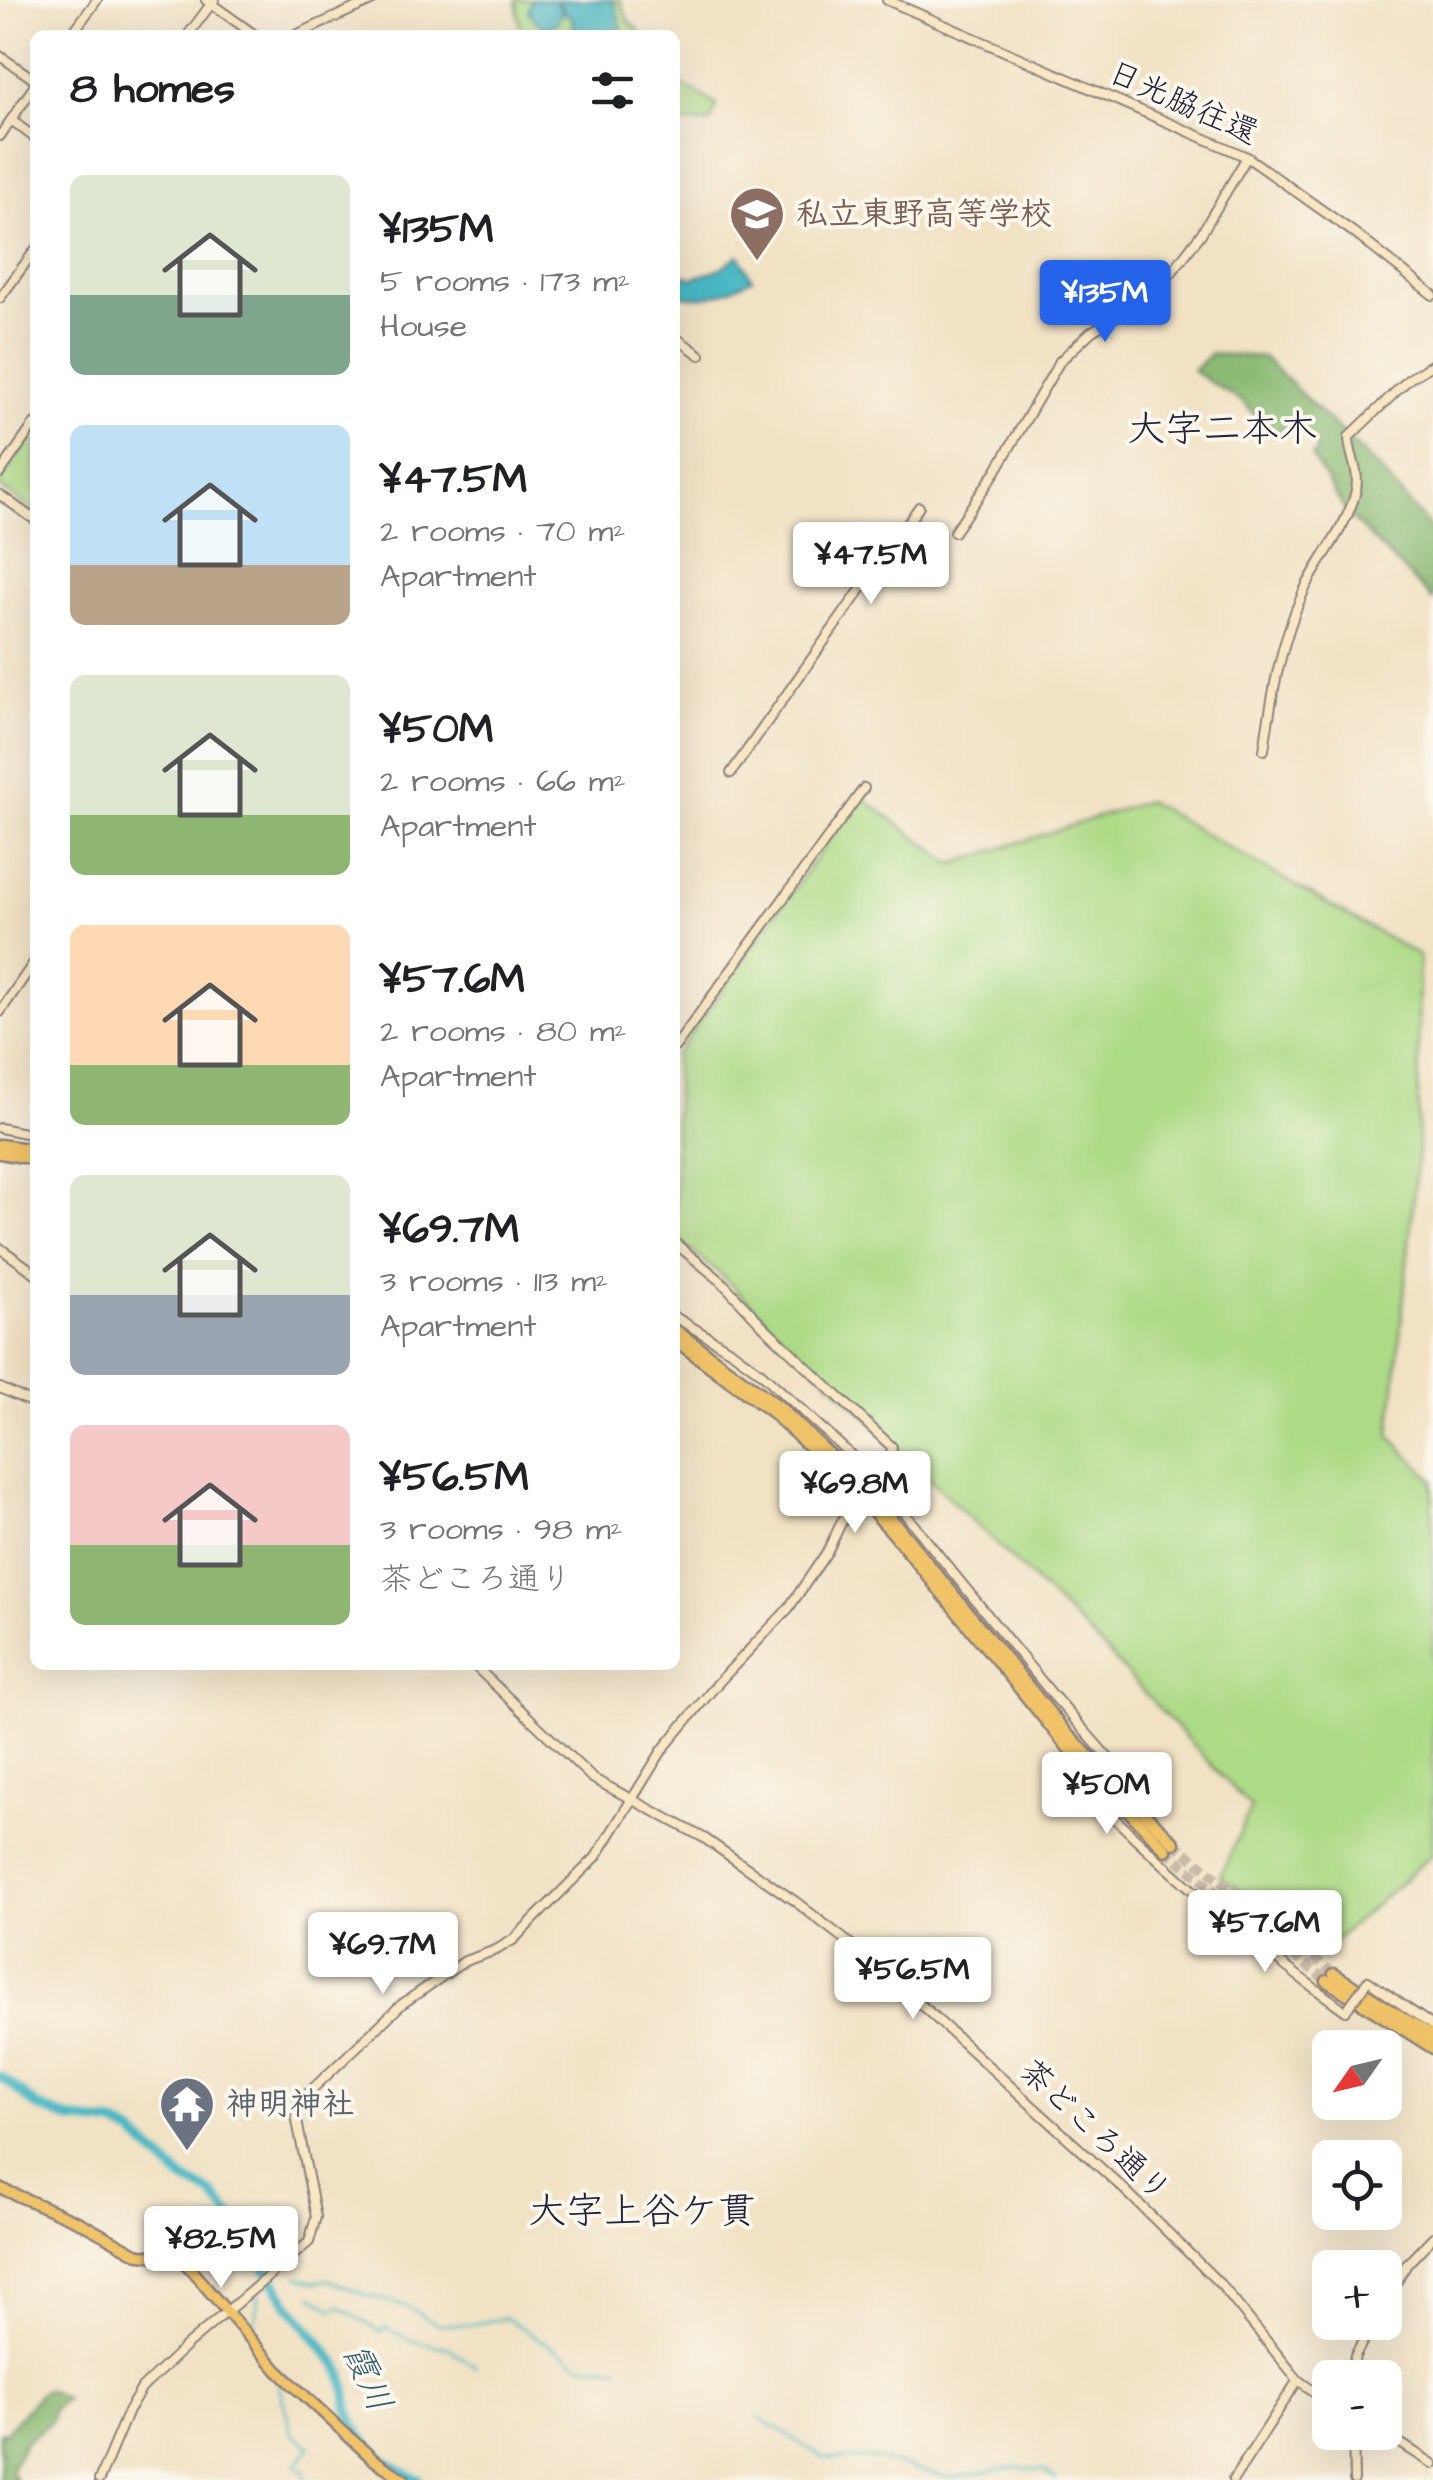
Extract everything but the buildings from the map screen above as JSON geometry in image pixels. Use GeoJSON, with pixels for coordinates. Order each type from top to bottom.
{"type":"FeatureCollection","features":[{"type":"Feature","properties":{"kind":"highway"},"geometry":{"type":"LineString","coordinates":[[0,1145],[30,1149]]}},
{"type":"Feature","properties":{"kind":"highway"},"geometry":{"type":"LineString","coordinates":[[0,1153],[30,1158]]}},
{"type":"Feature","properties":{"kind":"highway"},"geometry":{"type":"LineString","coordinates":[[680,1334],[776,1405],[852,1476],[1067,1734],[1170,1847],[1046,1723],[893,1533],[846,1481],[760,1402],[680,1344]]}},
{"type":"Feature","properties":{"kind":"highway"},"geometry":{"type":"LineString","coordinates":[[1433,2038],[1331,1978],[1433,2048]]}},
{"type":"Feature","properties":{"kind":"main road"},"geometry":{"type":"LineString","coordinates":[[0,2188],[137,2254],[182,2262],[306,2398],[374,2460],[405,2480]]}},
{"type":"Feature","properties":{"kind":"street"},"geometry":{"type":"LineString","coordinates":[[75,30],[96,0]]}},
{"type":"Feature","properties":{"kind":"street"},"geometry":{"type":"LineString","coordinates":[[307,30],[372,0]]}},
{"type":"Feature","properties":{"kind":"street","name":"日光脇往還"},"geometry":{"type":"LineString","coordinates":[[886,0],[1247,158],[1281,178],[1433,295]]}},
{"type":"Feature","properties":{"kind":"street"},"geometry":{"type":"LineString","coordinates":[[191,30],[210,1],[249,30]]}},
{"type":"Feature","properties":{"kind":"street"},"geometry":{"type":"LineString","coordinates":[[0,56],[30,78]]}},
{"type":"Feature","properties":{"kind":"street"},"geometry":{"type":"LineString","coordinates":[[0,136],[30,90]]}},
{"type":"Feature","properties":{"kind":"street"},"geometry":{"type":"LineString","coordinates":[[11,120],[30,134]]}},
{"type":"Feature","properties":{"kind":"street"},"geometry":{"type":"LineString","coordinates":[[954,532],[989,483],[1060,362],[1091,332],[1142,299],[1172,272],[1201,234],[1247,158]]}},
{"type":"Feature","properties":{"kind":"street"},"geometry":{"type":"LineString","coordinates":[[0,298],[30,257]]}},
{"type":"Feature","properties":{"kind":"street"},"geometry":{"type":"LineString","coordinates":[[680,341],[700,355]]}},
{"type":"Feature","properties":{"kind":"street"},"geometry":{"type":"LineString","coordinates":[[1264,750],[1277,663],[1289,627],[1356,492],[1349,436],[1409,379],[1433,364]]}},
{"type":"Feature","properties":{"kind":"street"},"geometry":{"type":"LineString","coordinates":[[0,472],[30,430]]}},
{"type":"Feature","properties":{"kind":"street"},"geometry":{"type":"LineString","coordinates":[[0,495],[30,516]]}},
{"type":"Feature","properties":{"kind":"street"},"geometry":{"type":"LineString","coordinates":[[731,774],[919,507]]}},
{"type":"Feature","properties":{"kind":"street"},"geometry":{"type":"LineString","coordinates":[[680,1041],[864,788]]}},
{"type":"Feature","properties":{"kind":"street"},"geometry":{"type":"LineString","coordinates":[[0,1012],[30,969]]}},
{"type":"Feature","properties":{"kind":"street"},"geometry":{"type":"LineString","coordinates":[[0,1128],[30,1134]]}},
{"type":"Feature","properties":{"kind":"street"},"geometry":{"type":"LineString","coordinates":[[99,2480],[142,2388],[226,2311],[306,2247],[316,2223],[297,2122],[300,2102],[402,2004],[465,1961],[496,1950],[518,1936],[596,1858],[652,1764],[788,1608],[828,1552],[851,1503],[892,1458],[892,1447],[788,1351],[721,1281],[680,1247]]}},
{"type":"Feature","properties":{"kind":"street"},"geometry":{"type":"LineString","coordinates":[[0,1248],[30,1269]]}},
{"type":"Feature","properties":{"kind":"street"},"geometry":{"type":"LineString","coordinates":[[680,1320],[760,1372],[872,1479],[1118,1768],[1091,1795],[1173,1876],[1277,1961],[1347,2009],[1368,1981],[1433,2026]]}},
{"type":"Feature","properties":{"kind":"street"},"geometry":{"type":"LineString","coordinates":[[0,1388],[30,1402]]}},
{"type":"Feature","properties":{"kind":"street","name":"茶どころ通り"},"geometry":{"type":"LineString","coordinates":[[479,1670],[576,1765],[608,1788],[666,1816],[748,1868],[874,1962],[1100,2167],[1208,2272],[1246,2312],[1298,2380],[1312,2390]]}},
{"type":"Feature","properties":{"kind":"street"},"geometry":{"type":"LineString","coordinates":[[1402,2273],[1433,2237]]}},
{"type":"Feature","properties":{"kind":"street"},"geometry":{"type":"LineString","coordinates":[[1233,2480],[1298,2380]]}},
{"type":"Feature","properties":{"kind":"street"},"geometry":{"type":"LineString","coordinates":[[1402,2444],[1433,2464]]}},
{"type":"Feature","properties":{"kind":"street"},"geometry":{"type":"LineString","coordinates":[[1353,2450],[1354,2480]]}},
{"type":"Feature","properties":{"kind":"green space"},"geometry":{"type":"Polygon","coordinates":[[[516,0],[620,0],[629,22],[638,30],[520,30],[516,0]]]}},
{"type":"Feature","properties":{"kind":"green space"},"geometry":{"type":"Polygon","coordinates":[[[680,83],[717,105],[710,123],[680,123],[680,83]]]}},
{"type":"Feature","properties":{"kind":"green space"},"geometry":{"type":"Polygon","coordinates":[[[1210,354],[1263,357],[1378,468],[1433,531],[1433,600],[1348,515],[1312,457],[1318,449],[1293,419],[1273,435],[1244,403],[1193,371],[1210,354]]]}},
{"type":"Feature","properties":{"kind":"green space"},"geometry":{"type":"Polygon","coordinates":[[[30,439],[30,508],[0,487],[0,481],[30,439]]]}},
{"type":"Feature","properties":{"kind":"green space"},"geometry":{"type":"Polygon","coordinates":[[[860,796],[953,864],[1147,801],[1419,956],[1418,1153],[1390,1436],[1433,1480],[1433,1854],[1324,1950],[1220,1876],[1251,1808],[1102,1647],[719,1273],[680,1242],[680,1048],[860,796]]]}},
{"type":"Feature","properties":{"kind":"green space"},"geometry":{"type":"Polygon","coordinates":[[[47,2390],[65,2398],[53,2409],[50,2422],[23,2444],[11,2470],[16,2480],[0,2480],[0,2432],[5,2433],[47,2390]]]}},
{"type":"Feature","properties":{"kind":"water"},"geometry":{"type":"Polygon","coordinates":[[[531,0],[555,0],[562,12],[556,24],[543,28],[528,12],[531,0]]]}},
{"type":"Feature","properties":{"kind":"water"},"geometry":{"type":"Polygon","coordinates":[[[558,0],[613,0],[622,27],[574,30],[572,17],[567,16],[558,0]]]}},
{"type":"Feature","properties":{"kind":"water"},"geometry":{"type":"Polygon","coordinates":[[[739,255],[752,279],[705,297],[680,294],[680,279],[719,269],[739,255]]]}},
{"type":"Feature","properties":{"kind":"waterway","name":"霞川"},"geometry":{"type":"LineString","coordinates":[[0,2076],[38,2107],[73,2120],[113,2124],[132,2133],[184,2180],[211,2193],[235,2221],[290,2306],[339,2367],[354,2425],[368,2445],[387,2462],[419,2480]]}},
{"type":"Feature","properties":{"kind":"waterway"},"geometry":{"type":"LineString","coordinates":[[159,2228],[180,2255]]}},
{"type":"Feature","properties":{"kind":"waterway"},"geometry":{"type":"LineString","coordinates":[[298,2276],[316,2282],[329,2280],[407,2306],[437,2324],[467,2325],[506,2318],[580,2364],[620,2368]]}},
{"type":"Feature","properties":{"kind":"waterway"},"geometry":{"type":"LineString","coordinates":[[252,2333],[257,2290]]}},
{"type":"Feature","properties":{"kind":"waterway"},"geometry":{"type":"LineString","coordinates":[[312,2295],[333,2310],[339,2306],[380,2332],[386,2327],[409,2340],[449,2348],[476,2367]]}},
{"type":"Feature","properties":{"kind":"waterway"},"geometry":{"type":"LineString","coordinates":[[276,2374],[292,2434],[311,2446],[296,2465],[304,2471],[306,2480]]}},
{"type":"Feature","properties":{"kind":"waterway"},"geometry":{"type":"LineString","coordinates":[[759,2417],[823,2458],[878,2459],[950,2478],[1015,2467],[1046,2471],[1056,2480]]}},
{"type":"Feature","properties":{"kind":"tunnel"},"geometry":{"type":"LineString","coordinates":[[1174,1843],[1334,1974]]}},
{"type":"Feature","properties":{"kind":"tunnel"},"geometry":{"type":"LineString","coordinates":[[1166,1850],[1327,1981]]}},
{"type":"Feature","properties":{"kind":"place","name":"私立東野高等学校"},"geometry":{"type":"Point","coordinates":[757,263]}},
{"type":"Feature","properties":{"kind":"place","name":"神明神社"},"geometry":{"type":"Point","coordinates":[187,2153]}},
{"type":"Feature","properties":{"kind":"district","name":"大字二本木"},"geometry":{"type":"Point","coordinates":[1222,430]}},
{"type":"Feature","properties":{"kind":"district","name":"大字上谷ケ貫"},"geometry":{"type":"Point","coordinates":[642,2212]}}]}
